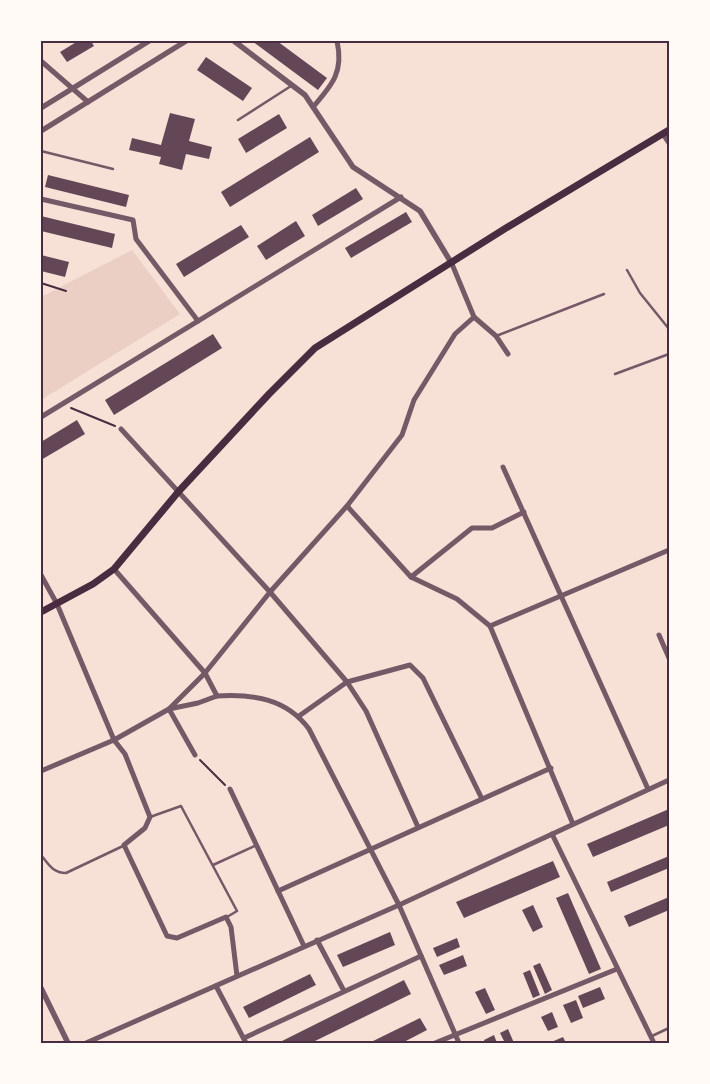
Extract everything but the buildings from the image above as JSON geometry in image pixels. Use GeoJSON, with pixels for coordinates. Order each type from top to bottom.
{"type":"FeatureCollection","features":[{"type":"Feature","properties":{"kind":"main road"},"geometry":{"type":"LineString","coordinates":[[41,612],[93,584],[114,569],[179,491],[315,348],[452,264],[506,228],[666,132]]}},
{"type":"Feature","properties":{"kind":"street"},"geometry":{"type":"LineString","coordinates":[[41,108],[149,41]]}},
{"type":"Feature","properties":{"kind":"street"},"geometry":{"type":"LineString","coordinates":[[41,131],[186,41]]}},
{"type":"Feature","properties":{"kind":"street"},"geometry":{"type":"LineString","coordinates":[[234,41],[305,95],[353,168],[402,197],[420,211],[452,264],[474,317],[496,336],[508,354]]}},
{"type":"Feature","properties":{"kind":"street"},"geometry":{"type":"LineString","coordinates":[[313,107],[331,85],[341,58],[337,41]]}},
{"type":"Feature","properties":{"kind":"street"},"geometry":{"type":"LineString","coordinates":[[41,61],[88,102]]}},
{"type":"Feature","properties":{"kind":"street"},"geometry":{"type":"LineString","coordinates":[[666,132],[669,143]]}},
{"type":"Feature","properties":{"kind":"street"},"geometry":{"type":"LineString","coordinates":[[41,417],[402,197]]}},
{"type":"Feature","properties":{"kind":"street"},"geometry":{"type":"LineString","coordinates":[[41,198],[133,220],[136,239],[198,321]]}},
{"type":"Feature","properties":{"kind":"street"},"geometry":{"type":"LineString","coordinates":[[41,771],[114,740],[169,709],[205,673],[270,592],[347,506],[402,435],[414,400],[456,334],[474,317]]}},
{"type":"Feature","properties":{"kind":"street"},"geometry":{"type":"LineString","coordinates":[[121,429],[270,592],[347,682],[366,711],[418,827]]}},
{"type":"Feature","properties":{"kind":"street"},"geometry":{"type":"LineString","coordinates":[[503,467],[648,790]]}},
{"type":"Feature","properties":{"kind":"street"},"geometry":{"type":"LineString","coordinates":[[347,506],[411,577],[457,600],[490,626],[574,824]]}},
{"type":"Feature","properties":{"kind":"street"},"geometry":{"type":"LineString","coordinates":[[411,577],[472,528],[492,528],[524,512]]}},
{"type":"Feature","properties":{"kind":"street"},"geometry":{"type":"LineString","coordinates":[[490,626],[669,550]]}},
{"type":"Feature","properties":{"kind":"street"},"geometry":{"type":"LineString","coordinates":[[114,569],[205,673],[217,696]]}},
{"type":"Feature","properties":{"kind":"street"},"geometry":{"type":"LineString","coordinates":[[41,576],[57,604],[114,740],[124,754],[150,816],[146,828],[124,845],[167,936],[177,938],[226,917],[231,927],[236,976]]}},
{"type":"Feature","properties":{"kind":"street"},"geometry":{"type":"LineString","coordinates":[[659,636],[669,658]]}},
{"type":"Feature","properties":{"kind":"street"},"geometry":{"type":"LineString","coordinates":[[300,716],[347,682],[410,665],[423,678],[482,799]]}},
{"type":"Feature","properties":{"kind":"street"},"geometry":{"type":"LineString","coordinates":[[169,709],[198,703],[217,696],[241,694],[264,698],[300,716],[309,729],[372,849],[399,905],[459,1043]]}},
{"type":"Feature","properties":{"kind":"street"},"geometry":{"type":"LineString","coordinates":[[169,709],[195,755]]}},
{"type":"Feature","properties":{"kind":"street"},"geometry":{"type":"LineString","coordinates":[[278,891],[550,768]]}},
{"type":"Feature","properties":{"kind":"street"},"geometry":{"type":"LineString","coordinates":[[86,1043],[399,905],[669,780]]}},
{"type":"Feature","properties":{"kind":"street"},"geometry":{"type":"LineString","coordinates":[[230,789],[304,946]]}},
{"type":"Feature","properties":{"kind":"street"},"geometry":{"type":"LineString","coordinates":[[552,834],[654,1043]]}},
{"type":"Feature","properties":{"kind":"street"},"geometry":{"type":"LineString","coordinates":[[317,940],[344,991]]}},
{"type":"Feature","properties":{"kind":"street"},"geometry":{"type":"LineString","coordinates":[[216,986],[245,1041],[344,991],[420,956]]}},
{"type":"Feature","properties":{"kind":"street"},"geometry":{"type":"LineString","coordinates":[[435,1043],[455,1033],[617,969]]}},
{"type":"Feature","properties":{"kind":"street"},"geometry":{"type":"LineString","coordinates":[[41,988],[68,1043]]}},
{"type":"Feature","properties":{"kind":"lane"},"geometry":{"type":"LineString","coordinates":[[238,120],[292,86]]}},
{"type":"Feature","properties":{"kind":"lane"},"geometry":{"type":"LineString","coordinates":[[41,151],[113,169]]}},
{"type":"Feature","properties":{"kind":"lane"},"geometry":{"type":"LineString","coordinates":[[627,270],[640,293],[669,329]]}},
{"type":"Feature","properties":{"kind":"lane"},"geometry":{"type":"LineString","coordinates":[[496,336],[604,294]]}},
{"type":"Feature","properties":{"kind":"lane"},"geometry":{"type":"LineString","coordinates":[[615,374],[669,354]]}},
{"type":"Feature","properties":{"kind":"lane"},"geometry":{"type":"LineString","coordinates":[[150,816],[181,806],[237,911],[226,917]]}},
{"type":"Feature","properties":{"kind":"lane"},"geometry":{"type":"LineString","coordinates":[[41,855],[52,869],[58,873],[66,873],[124,845]]}},
{"type":"Feature","properties":{"kind":"lane"},"geometry":{"type":"LineString","coordinates":[[213,865],[257,845]]}},
{"type":"Feature","properties":{"kind":"lane"},"geometry":{"type":"LineString","coordinates":[[651,1036],[669,1028]]}},
{"type":"Feature","properties":{"kind":"path"},"geometry":{"type":"LineString","coordinates":[[41,283],[66,291]]}},
{"type":"Feature","properties":{"kind":"path"},"geometry":{"type":"LineString","coordinates":[[62,404],[121,429]]}},
{"type":"Feature","properties":{"kind":"path"},"geometry":{"type":"LineString","coordinates":[[195,755],[230,789]]}},
{"type":"Feature","properties":{"kind":"shaded area"},"geometry":{"type":"Polygon","coordinates":[[[132,250],[180,314],[41,400],[41,297],[132,250]]]}}]}
